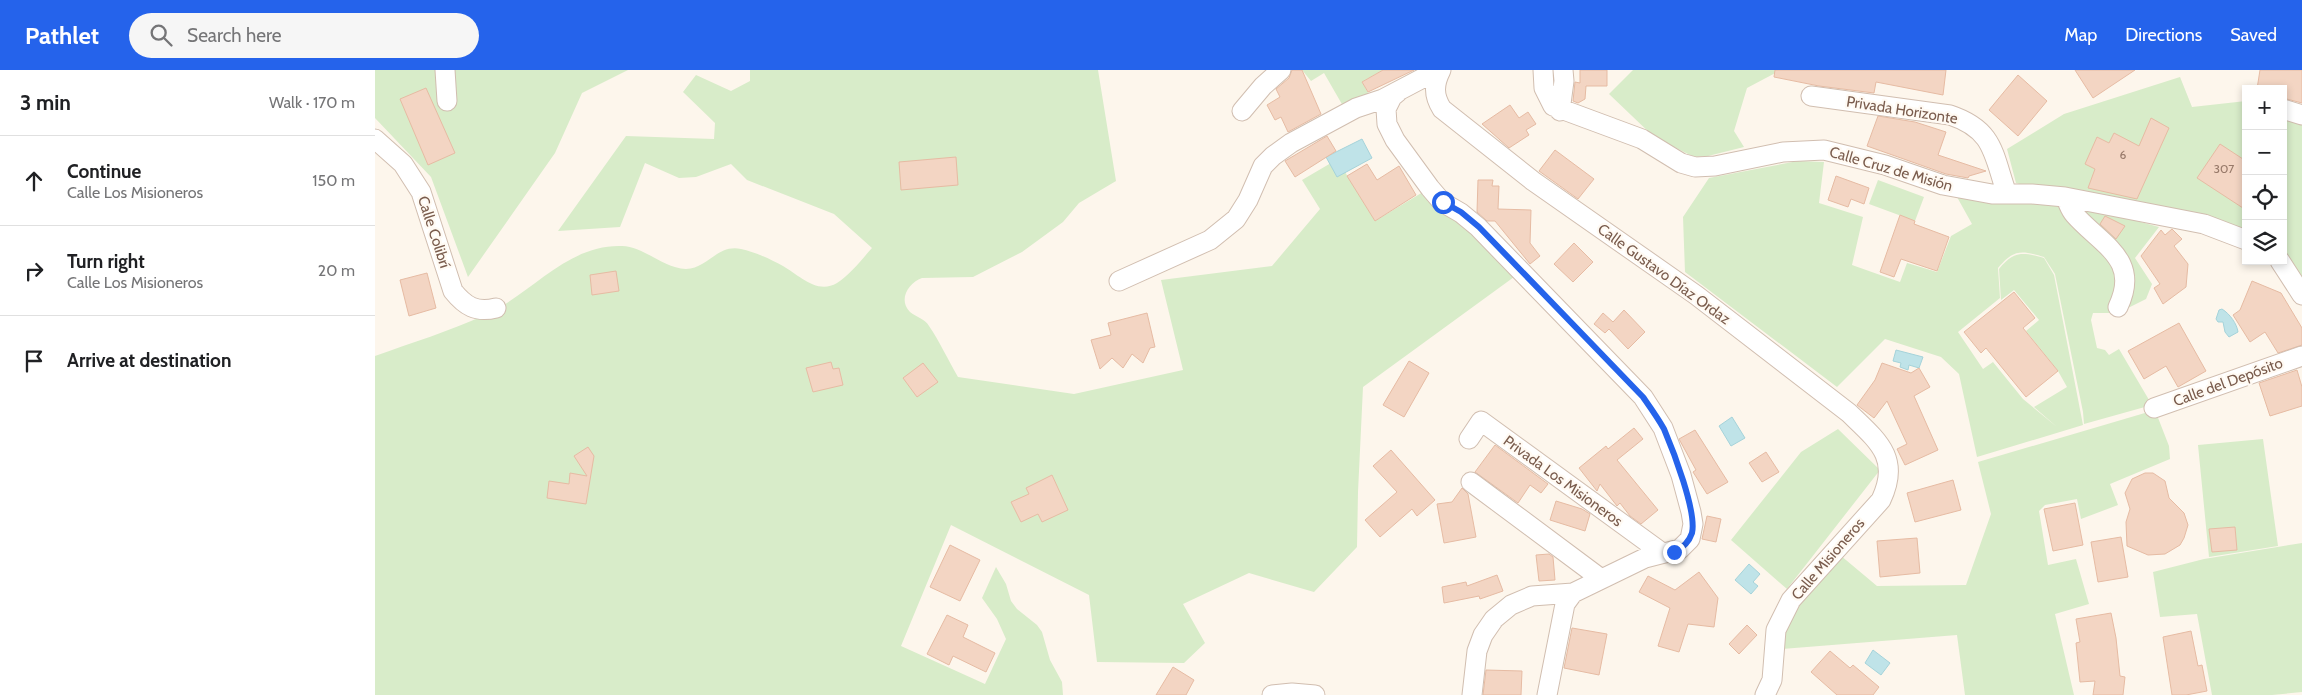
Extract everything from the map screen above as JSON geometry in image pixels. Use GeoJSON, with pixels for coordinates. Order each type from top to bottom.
{"type":"FeatureCollection","features":[{"type":"Feature","properties":{"kind":"street"},"geometry":{"type":"LineString","coordinates":[[445,70],[447,101]]}},
{"type":"Feature","properties":{"kind":"street"},"geometry":{"type":"LineString","coordinates":[[1242,111],[1263,86],[1281,70]]}},
{"type":"Feature","properties":{"kind":"street"},"geometry":{"type":"LineString","coordinates":[[1119,281],[1210,240],[1236,218],[1248,200],[1263,166],[1273,156],[1356,108],[1397,92],[1439,70]]}},
{"type":"Feature","properties":{"kind":"street","name":"Calle Gustavo Díaz Ordaz"},"geometry":{"type":"LineString","coordinates":[[1439,70],[1435,94],[1442,109],[1533,181],[1696,295],[1849,413],[1873,436],[1885,452],[1890,470],[1888,486]]}},
{"type":"Feature","properties":{"kind":"street"},"geometry":{"type":"LineString","coordinates":[[1543,70],[1546,95],[1553,106],[1560,110],[1564,81],[1563,70]]}},
{"type":"Feature","properties":{"kind":"street"},"geometry":{"type":"LineString","coordinates":[[1397,92],[1392,96],[1386,109],[1387,124],[1395,140],[1430,188],[1443,202],[1461,212],[1479,227],[1643,397],[1663,428],[1681,475],[1693,524],[1690,539],[1685,545],[1674,552],[1661,552],[1600,578],[1573,593],[1533,596],[1511,604],[1494,619],[1483,635],[1477,652],[1472,695]]}},
{"type":"Feature","properties":{"kind":"street","name":"Privada Horizonte"},"geometry":{"type":"LineString","coordinates":[[1811,96],[1950,115],[1966,120],[1979,129],[1988,139],[2007,194]]}},
{"type":"Feature","properties":{"kind":"street","name":"Calle Cruz de Misión"},"geometry":{"type":"LineString","coordinates":[[1560,110],[1642,139],[1681,163],[1695,167],[1715,166],[1803,149],[1824,150],[1885,165],[1943,185],[1980,192],[2065,197],[2204,224],[2242,238]]}},
{"type":"Feature","properties":{"kind":"street"},"geometry":{"type":"LineString","coordinates":[[2287,110],[2302,115]]}},
{"type":"Feature","properties":{"kind":"street","name":"Calle Colibrí"},"geometry":{"type":"LineString","coordinates":[[375,139],[403,164],[421,192],[453,291],[470,308],[488,310],[496,308]]}},
{"type":"Feature","properties":{"kind":"street"},"geometry":{"type":"LineString","coordinates":[[2065,197],[2073,213],[2116,256],[2126,276],[2125,291],[2118,307]]}},
{"type":"Feature","properties":{"kind":"street"},"geometry":{"type":"LineString","coordinates":[[2283,265],[2302,295]]}},
{"type":"Feature","properties":{"kind":"street","name":"Calle del Depósito"},"geometry":{"type":"LineString","coordinates":[[2154,408],[2302,356]]}},
{"type":"Feature","properties":{"kind":"street","name":"Privada Los Misioneros"},"geometry":{"type":"LineString","coordinates":[[1469,439],[1481,421],[1661,552]]}},
{"type":"Feature","properties":{"kind":"street"},"geometry":{"type":"LineString","coordinates":[[1471,482],[1600,578]]}},
{"type":"Feature","properties":{"kind":"street","name":"Calle Misioneros"},"geometry":{"type":"LineString","coordinates":[[1765,695],[1772,680],[1777,630],[1791,600],[1881,500],[1888,486]]}},
{"type":"Feature","properties":{"kind":"street"},"geometry":{"type":"LineString","coordinates":[[1547,695],[1565,604],[1573,593]]}},
{"type":"Feature","properties":{"kind":"street"},"geometry":{"type":"LineString","coordinates":[[1272,695],[1292,693],[1315,695]]}},
{"type":"Feature","properties":{"kind":"green space"},"geometry":{"type":"Polygon","coordinates":[[[375,70],[628,70],[582,93],[555,153],[468,277],[431,177],[375,118],[375,70]]]}},
{"type":"Feature","properties":{"kind":"green space"},"geometry":{"type":"Polygon","coordinates":[[[750,70],[1098,70],[1116,181],[1079,203],[1063,222],[1022,252],[973,277],[922,278],[917,280],[906,292],[906,307],[927,324],[937,338],[958,377],[1074,394],[1183,370],[1161,280],[1272,266],[1320,209],[1302,180],[1331,163],[1345,172],[1375,221],[1423,192],[1457,219],[1514,277],[1363,387],[1357,547],[1314,592],[1249,573],[1183,604],[1205,643],[1184,663],[1097,662],[1089,595],[951,525],[901,646],[985,684],[1006,639],[997,619],[982,598],[996,567],[1006,584],[1011,601],[1042,632],[1050,660],[1062,682],[1063,695],[375,695],[375,356],[444,332],[485,315],[519,295],[567,261],[584,253],[602,248],[630,247],[670,265],[686,269],[700,265],[725,250],[741,249],[768,258],[809,282],[822,287],[830,286],[842,280],[872,248],[834,214],[747,180],[731,164],[696,177],[679,178],[645,163],[620,227],[558,231],[626,136],[714,139],[715,123],[683,92],[696,75],[731,91],[750,81],[750,70]]]}},
{"type":"Feature","properties":{"kind":"green space"},"geometry":{"type":"Polygon","coordinates":[[[1302,70],[1383,70],[1362,82],[1371,98],[1343,106],[1324,73],[1311,81],[1302,70]]]}},
{"type":"Feature","properties":{"kind":"green space"},"geometry":{"type":"Polygon","coordinates":[[[1633,70],[1781,70],[1747,88],[1734,131],[1744,147],[1708,156],[1694,157],[1654,137],[1609,94],[1633,70]]]}},
{"type":"Feature","properties":{"kind":"green space"},"geometry":{"type":"Polygon","coordinates":[[[2180,77],[2192,107],[2242,101],[2242,229],[2032,188],[2016,183],[2007,149],[2064,114],[2180,77]]]}},
{"type":"Feature","properties":{"kind":"green space"},"geometry":{"type":"Polygon","coordinates":[[[2287,102],[2302,105],[2302,279],[2287,259],[2287,102]]]}},
{"type":"Feature","properties":{"kind":"green space"},"geometry":{"type":"Polygon","coordinates":[[[1798,161],[1824,162],[1819,203],[1863,217],[1852,265],[1900,282],[1907,263],[1937,272],[1951,236],[1972,224],[1957,197],[2075,204],[2159,227],[2135,258],[2152,284],[2146,299],[2118,313],[2093,313],[2091,320],[2097,348],[2105,350],[2109,355],[2119,349],[2152,405],[2084,424],[2055,274],[2044,257],[2024,252],[2009,257],[1998,268],[2000,298],[1958,332],[1983,369],[1993,362],[2023,399],[2057,427],[2034,407],[2067,387],[2058,371],[2026,331],[2039,320],[2014,290],[2001,300],[1999,269],[2004,263],[2014,256],[2024,254],[2044,258],[2054,275],[2083,425],[1977,457],[1959,374],[1941,357],[1885,339],[1837,387],[1685,272],[1683,217],[1709,178],[1798,161]]]}},
{"type":"Feature","properties":{"kind":"green space"},"geometry":{"type":"Polygon","coordinates":[[[1878,180],[1924,197],[1915,221],[1869,204],[1878,180]]]}},
{"type":"Feature","properties":{"kind":"green space"},"geometry":{"type":"Polygon","coordinates":[[[2155,410],[2169,446],[2170,459],[2110,484],[2118,505],[2081,519],[2077,499],[2045,505],[2039,511],[2048,565],[2076,559],[2089,604],[2055,614],[2074,695],[1965,695],[1957,635],[1782,649],[1788,622],[1794,610],[1811,587],[1840,555],[1877,586],[1966,585],[1991,514],[1978,462],[2155,410]]]}},
{"type":"Feature","properties":{"kind":"green space"},"geometry":{"type":"Polygon","coordinates":[[[1838,429],[1880,470],[1787,589],[1731,540],[1801,452],[1838,429]]]}},
{"type":"Feature","properties":{"kind":"green space"},"geometry":{"type":"Polygon","coordinates":[[[2263,439],[2278,546],[2209,557],[2198,445],[2263,439]]]}},
{"type":"Feature","properties":{"kind":"green space"},"geometry":{"type":"Polygon","coordinates":[[[2302,543],[2302,692],[2272,695],[2212,695],[2197,614],[2160,617],[2153,572],[2204,559],[2302,543]]]}},
{"type":"Feature","properties":{"kind":"water"},"geometry":{"type":"Polygon","coordinates":[[[1362,139],[1372,158],[1337,177],[1326,157],[1362,139]]]}},
{"type":"Feature","properties":{"kind":"water"},"geometry":{"type":"Polygon","coordinates":[[[2222,309],[2235,323],[2238,332],[2229,337],[2225,332],[2223,322],[2218,322],[2216,319],[2219,310],[2222,309]]]}},
{"type":"Feature","properties":{"kind":"water"},"geometry":{"type":"Polygon","coordinates":[[[1896,350],[1923,357],[1919,368],[1909,365],[1908,370],[1900,367],[1901,363],[1893,361],[1896,350]]]}},
{"type":"Feature","properties":{"kind":"water"},"geometry":{"type":"Polygon","coordinates":[[[1732,417],[1745,438],[1731,446],[1719,426],[1732,417]]]}},
{"type":"Feature","properties":{"kind":"water"},"geometry":{"type":"Polygon","coordinates":[[[1749,564],[1760,574],[1753,582],[1758,586],[1751,594],[1735,580],[1749,564]]]}},
{"type":"Feature","properties":{"kind":"water"},"geometry":{"type":"Polygon","coordinates":[[[1873,650],[1890,663],[1881,675],[1865,663],[1873,650]]]}},
{"type":"Feature","properties":{"kind":"building"},"geometry":{"type":"Polygon","coordinates":[[[1292,70],[1302,70],[1321,114],[1288,132],[1281,117],[1275,120],[1267,105],[1280,97],[1276,89],[1289,78],[1292,70]]]}},
{"type":"Feature","properties":{"kind":"building"},"geometry":{"type":"Polygon","coordinates":[[[1383,70],[1414,70],[1368,92],[1362,82],[1383,70]]]}},
{"type":"Feature","properties":{"kind":"building"},"geometry":{"type":"Polygon","coordinates":[[[1580,70],[1607,70],[1607,86],[1586,86],[1585,99],[1578,103],[1573,101],[1575,82],[1580,83],[1580,70]]]}},
{"type":"Feature","properties":{"kind":"building"},"geometry":{"type":"Polygon","coordinates":[[[1775,70],[1946,70],[1943,95],[1876,82],[1874,93],[1819,86],[1774,77],[1775,70]]]}},
{"type":"Feature","properties":{"kind":"building"},"geometry":{"type":"Polygon","coordinates":[[[2075,70],[2135,70],[2093,98],[2075,70]]]}},
{"type":"Feature","properties":{"kind":"building"},"geometry":{"type":"Polygon","coordinates":[[[2260,70],[2302,70],[2302,103],[2287,99],[2287,85],[2258,85],[2260,70]]]}},
{"type":"Feature","properties":{"kind":"building"},"geometry":{"type":"Polygon","coordinates":[[[2018,75],[2047,101],[2018,136],[1989,110],[2018,75]]]}},
{"type":"Feature","properties":{"kind":"building"},"geometry":{"type":"Polygon","coordinates":[[[426,88],[455,153],[428,165],[400,99],[426,88]]]}},
{"type":"Feature","properties":{"kind":"building"},"geometry":{"type":"Polygon","coordinates":[[[1510,105],[1519,118],[1528,112],[1536,124],[1526,130],[1529,135],[1509,148],[1482,124],[1510,105]]]}},
{"type":"Feature","properties":{"kind":"building"},"geometry":{"type":"Polygon","coordinates":[[[1878,116],[1915,122],[1946,132],[1938,155],[1986,171],[1969,176],[1968,178],[1946,174],[1867,146],[1878,116]]]}},
{"type":"Feature","properties":{"kind":"building"},"geometry":{"type":"Polygon","coordinates":[[[2151,118],[2169,128],[2137,199],[2088,188],[2095,169],[2085,164],[2097,137],[2109,143],[2114,133],[2139,146],[2151,118]]]}},
{"type":"Feature","properties":{"kind":"building"},"geometry":{"type":"Polygon","coordinates":[[[1327,136],[1336,151],[1295,177],[1285,161],[1327,136]]]}},
{"type":"Feature","properties":{"kind":"building"},"geometry":{"type":"Polygon","coordinates":[[[2220,144],[2242,158],[2242,207],[2197,178],[2220,144]]]}},
{"type":"Feature","properties":{"kind":"building"},"geometry":{"type":"Polygon","coordinates":[[[1555,150],[1594,179],[1578,199],[1539,171],[1555,150]]]}},
{"type":"Feature","properties":{"kind":"building"},"geometry":{"type":"Polygon","coordinates":[[[956,157],[958,185],[901,190],[899,162],[956,157]]]}},
{"type":"Feature","properties":{"kind":"building"},"geometry":{"type":"Polygon","coordinates":[[[1367,164],[1377,180],[1399,166],[1416,195],[1375,221],[1347,176],[1367,164]]]}},
{"type":"Feature","properties":{"kind":"building"},"geometry":{"type":"Polygon","coordinates":[[[1836,176],[1869,188],[1864,204],[1851,199],[1848,207],[1828,200],[1836,176]]]}},
{"type":"Feature","properties":{"kind":"building"},"geometry":{"type":"Polygon","coordinates":[[[1478,180],[1493,180],[1492,186],[1499,186],[1498,209],[1531,210],[1530,243],[1540,256],[1530,264],[1495,221],[1487,221],[1477,212],[1478,180]]]}},
{"type":"Feature","properties":{"kind":"building"},"geometry":{"type":"Polygon","coordinates":[[[1900,215],[1915,221],[1914,224],[1949,237],[1937,271],[1901,259],[1894,277],[1880,272],[1900,215]]]}},
{"type":"Feature","properties":{"kind":"building"},"geometry":{"type":"Polygon","coordinates":[[[2105,216],[2125,226],[2116,239],[2100,224],[2105,216]]]}},
{"type":"Feature","properties":{"kind":"building"},"geometry":{"type":"Polygon","coordinates":[[[2172,229],[2182,239],[2174,246],[2188,264],[2186,287],[2163,304],[2154,288],[2160,284],[2141,256],[2161,230],[2165,235],[2172,229]]]}},
{"type":"Feature","properties":{"kind":"building"},"geometry":{"type":"Polygon","coordinates":[[[1574,243],[1593,262],[1573,282],[1554,264],[1574,243]]]}},
{"type":"Feature","properties":{"kind":"building"},"geometry":{"type":"Polygon","coordinates":[[[616,271],[619,291],[592,295],[590,275],[616,271]]]}},
{"type":"Feature","properties":{"kind":"building"},"geometry":{"type":"Polygon","coordinates":[[[427,273],[436,308],[409,316],[400,280],[427,273]]]}},
{"type":"Feature","properties":{"kind":"building"},"geometry":{"type":"Polygon","coordinates":[[[2252,281],[2281,293],[2302,328],[2302,345],[2278,353],[2265,332],[2250,342],[2233,315],[2240,310],[2252,281]]]}},
{"type":"Feature","properties":{"kind":"building"},"geometry":{"type":"Polygon","coordinates":[[[2014,292],[2035,318],[2023,328],[2058,371],[2026,397],[1986,348],[1981,353],[1964,332],[2014,292]]]}},
{"type":"Feature","properties":{"kind":"building"},"geometry":{"type":"Polygon","coordinates":[[[1624,310],[1645,332],[1628,349],[1609,329],[1605,333],[1594,324],[1603,313],[1613,322],[1624,310]]]}},
{"type":"Feature","properties":{"kind":"building"},"geometry":{"type":"Polygon","coordinates":[[[1147,313],[1155,347],[1150,348],[1143,363],[1132,354],[1123,368],[1112,358],[1100,369],[1091,340],[1111,335],[1108,323],[1147,313]]]}},
{"type":"Feature","properties":{"kind":"building"},"geometry":{"type":"Polygon","coordinates":[[[2179,323],[2206,371],[2178,387],[2166,366],[2144,379],[2128,351],[2179,323]]]}},
{"type":"Feature","properties":{"kind":"building"},"geometry":{"type":"Polygon","coordinates":[[[1409,361],[1429,373],[1404,417],[1383,405],[1409,361]]]}},
{"type":"Feature","properties":{"kind":"building"},"geometry":{"type":"Polygon","coordinates":[[[831,362],[833,369],[839,368],[843,385],[813,392],[806,368],[831,362]]]}},
{"type":"Feature","properties":{"kind":"building"},"geometry":{"type":"Polygon","coordinates":[[[923,363],[938,382],[917,397],[903,378],[923,363]]]}},
{"type":"Feature","properties":{"kind":"building"},"geometry":{"type":"Polygon","coordinates":[[[1882,363],[1911,373],[1919,368],[1930,387],[1914,396],[1938,450],[1905,465],[1897,449],[1907,444],[1887,401],[1874,418],[1857,405],[1875,380],[1882,363]]]}},
{"type":"Feature","properties":{"kind":"building"},"geometry":{"type":"Polygon","coordinates":[[[2297,370],[2302,387],[2302,406],[2270,416],[2259,383],[2297,370]]]}},
{"type":"Feature","properties":{"kind":"building"},"geometry":{"type":"Polygon","coordinates":[[[1634,428],[1643,439],[1617,460],[1658,510],[1641,524],[1630,516],[1620,503],[1617,506],[1600,484],[1597,491],[1579,468],[1606,446],[1608,449],[1634,428]]]}},
{"type":"Feature","properties":{"kind":"building"},"geometry":{"type":"Polygon","coordinates":[[[1695,430],[1728,482],[1707,494],[1693,472],[1696,470],[1679,439],[1695,430]]]}},
{"type":"Feature","properties":{"kind":"building"},"geometry":{"type":"Polygon","coordinates":[[[1495,445],[1548,484],[1541,493],[1530,485],[1518,503],[1475,472],[1495,445]]]}},
{"type":"Feature","properties":{"kind":"building"},"geometry":{"type":"Polygon","coordinates":[[[588,447],[594,456],[586,504],[547,498],[549,481],[569,484],[570,473],[587,476],[574,456],[588,447]]]}},
{"type":"Feature","properties":{"kind":"building"},"geometry":{"type":"Polygon","coordinates":[[[1391,450],[1435,500],[1417,516],[1412,509],[1380,537],[1365,520],[1397,492],[1373,466],[1391,450]]]}},
{"type":"Feature","properties":{"kind":"building"},"geometry":{"type":"Polygon","coordinates":[[[1766,452],[1779,472],[1762,482],[1749,463],[1766,452]]]}},
{"type":"Feature","properties":{"kind":"building"},"geometry":{"type":"Polygon","coordinates":[[[2145,473],[2153,473],[2165,481],[2169,498],[2184,513],[2188,525],[2180,545],[2165,554],[2148,555],[2127,546],[2126,522],[2130,509],[2125,493],[2132,479],[2145,473]]]}},
{"type":"Feature","properties":{"kind":"building"},"geometry":{"type":"Polygon","coordinates":[[[1052,475],[1068,510],[1042,522],[1038,514],[1021,522],[1011,502],[1029,494],[1026,488],[1052,475]]]}},
{"type":"Feature","properties":{"kind":"building"},"geometry":{"type":"Polygon","coordinates":[[[1953,480],[1961,510],[1915,522],[1907,493],[1953,480]]]}},
{"type":"Feature","properties":{"kind":"building"},"geometry":{"type":"Polygon","coordinates":[[[1462,488],[1468,494],[1476,537],[1444,543],[1437,504],[1452,502],[1462,488]]]}},
{"type":"Feature","properties":{"kind":"building"},"geometry":{"type":"Polygon","coordinates":[[[1556,501],[1582,509],[1590,514],[1585,531],[1550,520],[1556,501]]]}},
{"type":"Feature","properties":{"kind":"building"},"geometry":{"type":"Polygon","coordinates":[[[2075,503],[2083,545],[2053,551],[2044,509],[2075,503]]]}},
{"type":"Feature","properties":{"kind":"building"},"geometry":{"type":"Polygon","coordinates":[[[1707,516],[1721,519],[1716,542],[1702,539],[1707,516]]]}},
{"type":"Feature","properties":{"kind":"building"},"geometry":{"type":"Polygon","coordinates":[[[2235,527],[2237,550],[2212,552],[2209,529],[2235,527]]]}},
{"type":"Feature","properties":{"kind":"building"},"geometry":{"type":"Polygon","coordinates":[[[2121,537],[2128,577],[2098,582],[2091,542],[2121,537]]]}},
{"type":"Feature","properties":{"kind":"building"},"geometry":{"type":"Polygon","coordinates":[[[1917,538],[1920,573],[1880,577],[1877,541],[1917,538]]]}},
{"type":"Feature","properties":{"kind":"building"},"geometry":{"type":"Polygon","coordinates":[[[950,545],[980,560],[960,601],[930,587],[950,545]]]}},
{"type":"Feature","properties":{"kind":"building"},"geometry":{"type":"Polygon","coordinates":[[[1549,554],[1553,557],[1555,580],[1539,581],[1536,555],[1549,554]]]}},
{"type":"Feature","properties":{"kind":"building"},"geometry":{"type":"Polygon","coordinates":[[[1699,572],[1718,598],[1714,627],[1688,624],[1679,652],[1658,646],[1670,608],[1639,592],[1648,576],[1675,590],[1699,572]]]}},
{"type":"Feature","properties":{"kind":"building"},"geometry":{"type":"Polygon","coordinates":[[[1497,575],[1503,591],[1480,599],[1479,596],[1444,603],[1442,587],[1466,582],[1467,586],[1497,575]]]}},
{"type":"Feature","properties":{"kind":"building"},"geometry":{"type":"Polygon","coordinates":[[[2111,613],[2120,676],[2125,677],[2123,695],[2093,695],[2095,681],[2080,682],[2076,643],[2080,642],[2076,619],[2111,613]]]}},
{"type":"Feature","properties":{"kind":"building"},"geometry":{"type":"Polygon","coordinates":[[[947,615],[968,625],[963,637],[995,653],[986,672],[953,656],[949,665],[927,654],[947,615]]]}},
{"type":"Feature","properties":{"kind":"building"},"geometry":{"type":"Polygon","coordinates":[[[1747,625],[1757,635],[1739,654],[1729,644],[1747,625]]]}},
{"type":"Feature","properties":{"kind":"building"},"geometry":{"type":"Polygon","coordinates":[[[1572,628],[1607,634],[1599,675],[1564,668],[1572,628]]]}},
{"type":"Feature","properties":{"kind":"building"},"geometry":{"type":"Polygon","coordinates":[[[2191,631],[2198,666],[2202,665],[2207,691],[2186,695],[2172,695],[2163,637],[2191,631]]]}},
{"type":"Feature","properties":{"kind":"building"},"geometry":{"type":"Polygon","coordinates":[[[1830,651],[1850,668],[1853,665],[1879,687],[1873,695],[1837,695],[1811,672],[1830,651]]]}},
{"type":"Feature","properties":{"kind":"building"},"geometry":{"type":"Polygon","coordinates":[[[1173,667],[1194,680],[1186,695],[1156,695],[1173,667]]]}},
{"type":"Feature","properties":{"kind":"building"},"geometry":{"type":"Polygon","coordinates":[[[1486,670],[1522,671],[1521,695],[1483,695],[1486,670]]]}},
{"type":"Feature","properties":{"kind":"route"},"geometry":{"type":"LineString","coordinates":[[1443,202],[1461,212],[1479,227],[1643,397],[1663,428],[1681,475],[1691,512],[1693,524],[1690,539],[1685,545],[1674,552]]}}]}
